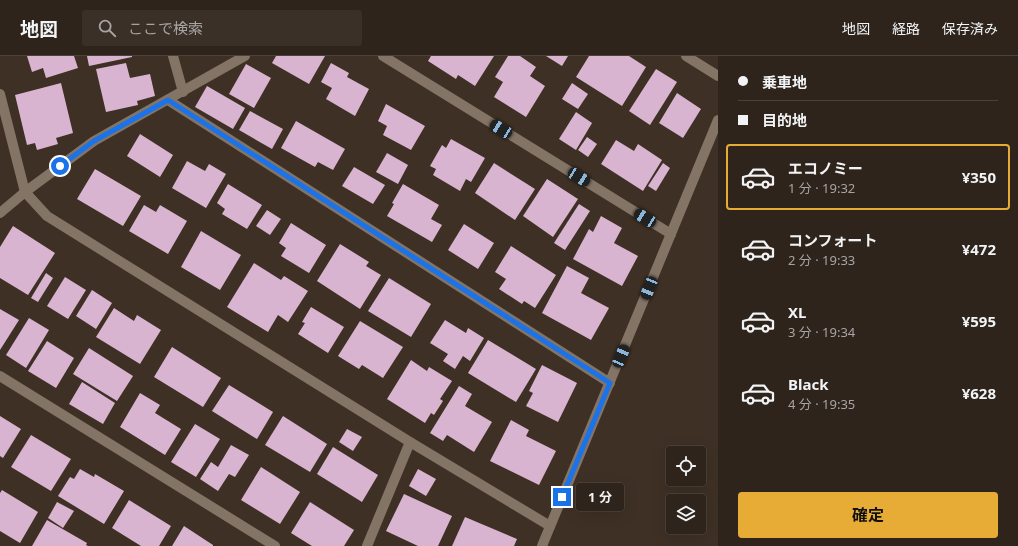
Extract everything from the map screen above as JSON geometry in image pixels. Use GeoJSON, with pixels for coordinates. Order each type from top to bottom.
{"type":"FeatureCollection","features":[{"type":"Feature","properties":{"kind":"street"},"geometry":{"type":"LineString","coordinates":[[173,56],[183,92]]}},
{"type":"Feature","properties":{"kind":"street"},"geometry":{"type":"LineString","coordinates":[[0,212],[94,141],[245,56]]}},
{"type":"Feature","properties":{"kind":"street"},"geometry":{"type":"LineString","coordinates":[[383,56],[671,234]]}},
{"type":"Feature","properties":{"kind":"street"},"geometry":{"type":"LineString","coordinates":[[686,56],[718,76]]}},
{"type":"Feature","properties":{"kind":"street"},"geometry":{"type":"LineString","coordinates":[[0,94],[25,192],[47,216],[410,442],[550,526]]}},
{"type":"Feature","properties":{"kind":"street"},"geometry":{"type":"LineString","coordinates":[[168,100],[610,383]]}},
{"type":"Feature","properties":{"kind":"street"},"geometry":{"type":"LineString","coordinates":[[542,546],[718,120]]}},
{"type":"Feature","properties":{"kind":"street"},"geometry":{"type":"LineString","coordinates":[[0,376],[275,546]]}},
{"type":"Feature","properties":{"kind":"street"},"geometry":{"type":"LineString","coordinates":[[367,546],[410,442]]}},
{"type":"Feature","properties":{"kind":"building"},"geometry":{"type":"Polygon","coordinates":[[[27,56],[74,56],[78,68],[46,78],[43,68],[32,72],[27,56]]]}},
{"type":"Feature","properties":{"kind":"building"},"geometry":{"type":"Polygon","coordinates":[[[87,56],[132,56],[132,57],[89,66],[87,56]]]}},
{"type":"Feature","properties":{"kind":"building"},"geometry":{"type":"Polygon","coordinates":[[[276,56],[325,56],[309,84],[272,63],[276,56]]]}},
{"type":"Feature","properties":{"kind":"building"},"geometry":{"type":"Polygon","coordinates":[[[431,56],[494,56],[475,86],[458,75],[456,79],[428,61],[431,56]]]}},
{"type":"Feature","properties":{"kind":"building"},"geometry":{"type":"Polygon","coordinates":[[[508,56],[520,56],[536,67],[530,76],[545,86],[526,117],[494,97],[503,82],[495,77],[508,56]]]}},
{"type":"Feature","properties":{"kind":"building"},"geometry":{"type":"Polygon","coordinates":[[[546,56],[568,56],[562,66],[546,56]]]}},
{"type":"Feature","properties":{"kind":"building"},"geometry":{"type":"Polygon","coordinates":[[[589,56],[629,56],[646,67],[622,106],[576,77],[589,56]]]}},
{"type":"Feature","properties":{"kind":"building"},"geometry":{"type":"Polygon","coordinates":[[[126,63],[130,78],[150,74],[155,96],[137,101],[138,105],[106,112],[96,69],[126,63]]]}},
{"type":"Feature","properties":{"kind":"building"},"geometry":{"type":"Polygon","coordinates":[[[331,63],[349,73],[347,77],[369,89],[355,116],[326,99],[332,88],[321,82],[331,63]]]}},
{"type":"Feature","properties":{"kind":"building"},"geometry":{"type":"Polygon","coordinates":[[[246,64],[271,78],[254,108],[229,94],[246,64]]]}},
{"type":"Feature","properties":{"kind":"building"},"geometry":{"type":"Polygon","coordinates":[[[656,69],[677,82],[650,125],[629,111],[656,69]]]}},
{"type":"Feature","properties":{"kind":"building"},"geometry":{"type":"Polygon","coordinates":[[[61,83],[73,133],[56,138],[58,144],[37,150],[35,143],[27,145],[15,95],[61,83]]]}},
{"type":"Feature","properties":{"kind":"building"},"geometry":{"type":"Polygon","coordinates":[[[572,83],[588,94],[578,109],[562,99],[572,83]]]}},
{"type":"Feature","properties":{"kind":"building"},"geometry":{"type":"Polygon","coordinates":[[[207,86],[245,108],[233,129],[195,107],[207,86]]]}},
{"type":"Feature","properties":{"kind":"building"},"geometry":{"type":"Polygon","coordinates":[[[677,93],[701,109],[683,138],[659,123],[677,93]]]}},
{"type":"Feature","properties":{"kind":"building"},"geometry":{"type":"Polygon","coordinates":[[[386,104],[425,126],[411,150],[383,135],[387,126],[378,121],[386,104]]]}},
{"type":"Feature","properties":{"kind":"building"},"geometry":{"type":"Polygon","coordinates":[[[250,111],[283,129],[272,149],[239,130],[250,111]]]}},
{"type":"Feature","properties":{"kind":"building"},"geometry":{"type":"Polygon","coordinates":[[[576,112],[592,123],[576,150],[559,139],[576,112]]]}},
{"type":"Feature","properties":{"kind":"building"},"geometry":{"type":"Polygon","coordinates":[[[296,121],[345,149],[333,170],[318,162],[315,167],[281,148],[296,121]]]}},
{"type":"Feature","properties":{"kind":"building"},"geometry":{"type":"Polygon","coordinates":[[[140,134],[173,155],[160,177],[127,156],[140,134]]]}},
{"type":"Feature","properties":{"kind":"building"},"geometry":{"type":"Polygon","coordinates":[[[587,137],[597,144],[588,157],[578,150],[587,137]]]}},
{"type":"Feature","properties":{"kind":"building"},"geometry":{"type":"Polygon","coordinates":[[[451,139],[485,158],[471,182],[466,179],[460,191],[433,175],[436,169],[430,166],[442,145],[446,148],[451,139]]]}},
{"type":"Feature","properties":{"kind":"building"},"geometry":{"type":"Polygon","coordinates":[[[616,140],[634,151],[638,144],[662,160],[643,191],[601,164],[616,140]]]}},
{"type":"Feature","properties":{"kind":"building"},"geometry":{"type":"Polygon","coordinates":[[[387,153],[408,165],[398,184],[376,172],[387,153]]]}},
{"type":"Feature","properties":{"kind":"building"},"geometry":{"type":"Polygon","coordinates":[[[187,161],[205,171],[209,164],[226,174],[206,208],[172,188],[187,161]]]}},
{"type":"Feature","properties":{"kind":"building"},"geometry":{"type":"Polygon","coordinates":[[[494,163],[535,189],[515,220],[475,193],[494,163]]]}},
{"type":"Feature","properties":{"kind":"building"},"geometry":{"type":"Polygon","coordinates":[[[663,163],[670,168],[656,191],[648,186],[663,163]]]}},
{"type":"Feature","properties":{"kind":"building"},"geometry":{"type":"Polygon","coordinates":[[[354,167],[385,185],[373,204],[342,186],[354,167]]]}},
{"type":"Feature","properties":{"kind":"building"},"geometry":{"type":"Polygon","coordinates":[[[95,169],[141,196],[123,226],[77,199],[95,169]]]}},
{"type":"Feature","properties":{"kind":"building"},"geometry":{"type":"Polygon","coordinates":[[[547,179],[578,199],[553,237],[523,216],[547,179]]]}},
{"type":"Feature","properties":{"kind":"building"},"geometry":{"type":"Polygon","coordinates":[[[228,184],[262,205],[247,229],[222,214],[225,209],[217,203],[228,184]]]}},
{"type":"Feature","properties":{"kind":"building"},"geometry":{"type":"Polygon","coordinates":[[[403,184],[439,205],[431,219],[442,225],[432,242],[387,216],[394,204],[392,203],[403,184]]]}},
{"type":"Feature","properties":{"kind":"building"},"geometry":{"type":"Polygon","coordinates":[[[579,204],[590,211],[565,250],[554,243],[579,204]]]}},
{"type":"Feature","properties":{"kind":"building"},"geometry":{"type":"Polygon","coordinates":[[[144,205],[156,212],[160,205],[187,221],[168,254],[129,231],[144,205]]]}},
{"type":"Feature","properties":{"kind":"building"},"geometry":{"type":"Polygon","coordinates":[[[267,210],[281,219],[270,235],[256,226],[267,210]]]}},
{"type":"Feature","properties":{"kind":"building"},"geometry":{"type":"Polygon","coordinates":[[[601,216],[622,228],[614,243],[638,256],[622,286],[573,259],[589,229],[593,232],[601,216]]]}},
{"type":"Feature","properties":{"kind":"building"},"geometry":{"type":"Polygon","coordinates":[[[291,223],[326,245],[309,273],[281,256],[286,248],[279,243],[291,223]]]}},
{"type":"Feature","properties":{"kind":"building"},"geometry":{"type":"Polygon","coordinates":[[[464,224],[494,243],[478,269],[448,250],[464,224]]]}},
{"type":"Feature","properties":{"kind":"building"},"geometry":{"type":"Polygon","coordinates":[[[13,226],[55,253],[28,295],[0,278],[0,247],[13,226]]]}},
{"type":"Feature","properties":{"kind":"building"},"geometry":{"type":"Polygon","coordinates":[[[201,231],[241,255],[220,290],[181,267],[201,231]]]}},
{"type":"Feature","properties":{"kind":"building"},"geometry":{"type":"Polygon","coordinates":[[[340,244],[369,262],[366,266],[381,275],[360,309],[317,281],[340,244]]]}},
{"type":"Feature","properties":{"kind":"building"},"geometry":{"type":"Polygon","coordinates":[[[511,246],[556,275],[535,308],[524,301],[522,304],[499,289],[506,279],[495,272],[511,246]]]}},
{"type":"Feature","properties":{"kind":"building"},"geometry":{"type":"Polygon","coordinates":[[[254,263],[281,280],[284,276],[308,291],[288,322],[278,315],[268,332],[227,307],[254,263]]]}},
{"type":"Feature","properties":{"kind":"building"},"geometry":{"type":"Polygon","coordinates":[[[567,266],[589,278],[581,293],[609,308],[591,340],[542,313],[567,266]]]}},
{"type":"Feature","properties":{"kind":"building"},"geometry":{"type":"Polygon","coordinates":[[[46,273],[53,278],[38,302],[31,298],[46,273]]]}},
{"type":"Feature","properties":{"kind":"building"},"geometry":{"type":"Polygon","coordinates":[[[65,277],[86,290],[68,319],[47,306],[65,277]]]}},
{"type":"Feature","properties":{"kind":"building"},"geometry":{"type":"Polygon","coordinates":[[[389,278],[431,304],[411,337],[368,311],[389,278]]]}},
{"type":"Feature","properties":{"kind":"building"},"geometry":{"type":"Polygon","coordinates":[[[92,290],[112,303],[96,329],[76,316],[92,290]]]}},
{"type":"Feature","properties":{"kind":"building"},"geometry":{"type":"Polygon","coordinates":[[[311,307],[344,327],[328,353],[298,334],[305,323],[302,322],[311,307]]]}},
{"type":"Feature","properties":{"kind":"building"},"geometry":{"type":"Polygon","coordinates":[[[114,308],[134,321],[137,315],[161,330],[140,364],[96,337],[114,308]]]}},
{"type":"Feature","properties":{"kind":"building"},"geometry":{"type":"Polygon","coordinates":[[[0,309],[19,320],[0,350],[0,309]]]}},
{"type":"Feature","properties":{"kind":"building"},"geometry":{"type":"Polygon","coordinates":[[[29,318],[49,330],[26,368],[6,355],[29,318]]]}},
{"type":"Feature","properties":{"kind":"building"},"geometry":{"type":"Polygon","coordinates":[[[445,320],[466,333],[468,328],[484,338],[470,361],[463,356],[455,369],[443,361],[448,354],[430,343],[445,320]]]}},
{"type":"Feature","properties":{"kind":"building"},"geometry":{"type":"Polygon","coordinates":[[[360,321],[403,347],[383,378],[362,365],[359,369],[338,356],[360,321]]]}},
{"type":"Feature","properties":{"kind":"building"},"geometry":{"type":"Polygon","coordinates":[[[488,340],[536,369],[516,402],[468,373],[488,340]]]}},
{"type":"Feature","properties":{"kind":"building"},"geometry":{"type":"Polygon","coordinates":[[[47,341],[74,358],[56,388],[28,371],[47,341]]]}},
{"type":"Feature","properties":{"kind":"building"},"geometry":{"type":"Polygon","coordinates":[[[172,347],[221,378],[203,407],[154,377],[172,347]]]}},
{"type":"Feature","properties":{"kind":"building"},"geometry":{"type":"Polygon","coordinates":[[[89,348],[133,376],[117,401],[73,374],[89,348]]]}},
{"type":"Feature","properties":{"kind":"building"},"geometry":{"type":"Polygon","coordinates":[[[411,360],[427,371],[429,367],[452,381],[440,399],[443,401],[434,415],[431,413],[425,423],[387,399],[411,360]]]}},
{"type":"Feature","properties":{"kind":"building"},"geometry":{"type":"Polygon","coordinates":[[[542,365],[577,383],[558,422],[526,406],[533,393],[529,391],[542,365]]]}},
{"type":"Feature","properties":{"kind":"building"},"geometry":{"type":"Polygon","coordinates":[[[82,382],[115,403],[103,424],[69,404],[82,382]]]}},
{"type":"Feature","properties":{"kind":"building"},"geometry":{"type":"Polygon","coordinates":[[[229,385],[273,412],[257,439],[212,411],[229,385]]]}},
{"type":"Feature","properties":{"kind":"building"},"geometry":{"type":"Polygon","coordinates":[[[459,386],[472,394],[465,406],[492,422],[474,452],[447,435],[443,441],[430,433],[459,386]]]}},
{"type":"Feature","properties":{"kind":"building"},"geometry":{"type":"Polygon","coordinates":[[[140,393],[160,405],[155,413],[181,429],[165,455],[120,427],[140,393]]]}},
{"type":"Feature","properties":{"kind":"building"},"geometry":{"type":"Polygon","coordinates":[[[0,416],[21,429],[3,458],[0,456],[0,416]]]}},
{"type":"Feature","properties":{"kind":"building"},"geometry":{"type":"Polygon","coordinates":[[[283,416],[327,444],[310,472],[265,445],[283,416]]]}},
{"type":"Feature","properties":{"kind":"building"},"geometry":{"type":"Polygon","coordinates":[[[511,420],[529,430],[526,436],[556,451],[539,485],[490,461],[511,420]]]}},
{"type":"Feature","properties":{"kind":"building"},"geometry":{"type":"Polygon","coordinates":[[[195,424],[220,439],[196,477],[171,462],[195,424]]]}},
{"type":"Feature","properties":{"kind":"building"},"geometry":{"type":"Polygon","coordinates":[[[347,429],[362,437],[353,451],[339,442],[347,429]]]}},
{"type":"Feature","properties":{"kind":"building"},"geometry":{"type":"Polygon","coordinates":[[[31,435],[71,459],[51,491],[11,467],[31,435]]]}},
{"type":"Feature","properties":{"kind":"building"},"geometry":{"type":"Polygon","coordinates":[[[231,445],[249,455],[235,477],[229,474],[218,491],[200,479],[211,462],[218,467],[231,445]]]}},
{"type":"Feature","properties":{"kind":"building"},"geometry":{"type":"Polygon","coordinates":[[[333,447],[378,475],[362,502],[317,474],[333,447]]]}},
{"type":"Feature","properties":{"kind":"building"},"geometry":{"type":"Polygon","coordinates":[[[261,467],[300,492],[280,524],[241,500],[261,467]]]}},
{"type":"Feature","properties":{"kind":"building"},"geometry":{"type":"Polygon","coordinates":[[[80,469],[94,477],[95,474],[124,491],[104,524],[58,496],[70,477],[74,479],[80,469]]]}},
{"type":"Feature","properties":{"kind":"building"},"geometry":{"type":"Polygon","coordinates":[[[418,469],[436,479],[426,496],[409,486],[418,469]]]}},
{"type":"Feature","properties":{"kind":"building"},"geometry":{"type":"Polygon","coordinates":[[[2,490],[38,512],[20,543],[0,531],[0,493],[2,490]]]}},
{"type":"Feature","properties":{"kind":"building"},"geometry":{"type":"Polygon","coordinates":[[[404,494],[452,516],[438,546],[418,546],[386,531],[404,494]]]}},
{"type":"Feature","properties":{"kind":"building"},"geometry":{"type":"Polygon","coordinates":[[[129,500],[171,526],[159,546],[141,546],[112,528],[129,500]]]}},
{"type":"Feature","properties":{"kind":"building"},"geometry":{"type":"Polygon","coordinates":[[[57,502],[74,511],[63,528],[48,518],[57,502]]]}},
{"type":"Feature","properties":{"kind":"building"},"geometry":{"type":"Polygon","coordinates":[[[310,502],[354,530],[344,546],[312,546],[291,533],[310,502]]]}},
{"type":"Feature","properties":{"kind":"building"},"geometry":{"type":"Polygon","coordinates":[[[465,517],[517,539],[514,546],[452,546],[465,517]]]}},
{"type":"Feature","properties":{"kind":"building"},"geometry":{"type":"Polygon","coordinates":[[[47,520],[87,543],[86,545],[88,546],[32,546],[47,520]]]}},
{"type":"Feature","properties":{"kind":"building"},"geometry":{"type":"Polygon","coordinates":[[[184,526],[213,545],[213,546],[172,546],[184,526]]]}},
{"type":"Feature","properties":{"kind":"route"},"geometry":{"type":"LineString","coordinates":[[60,166],[94,141],[168,100],[610,383],[562,497]]}}]}
